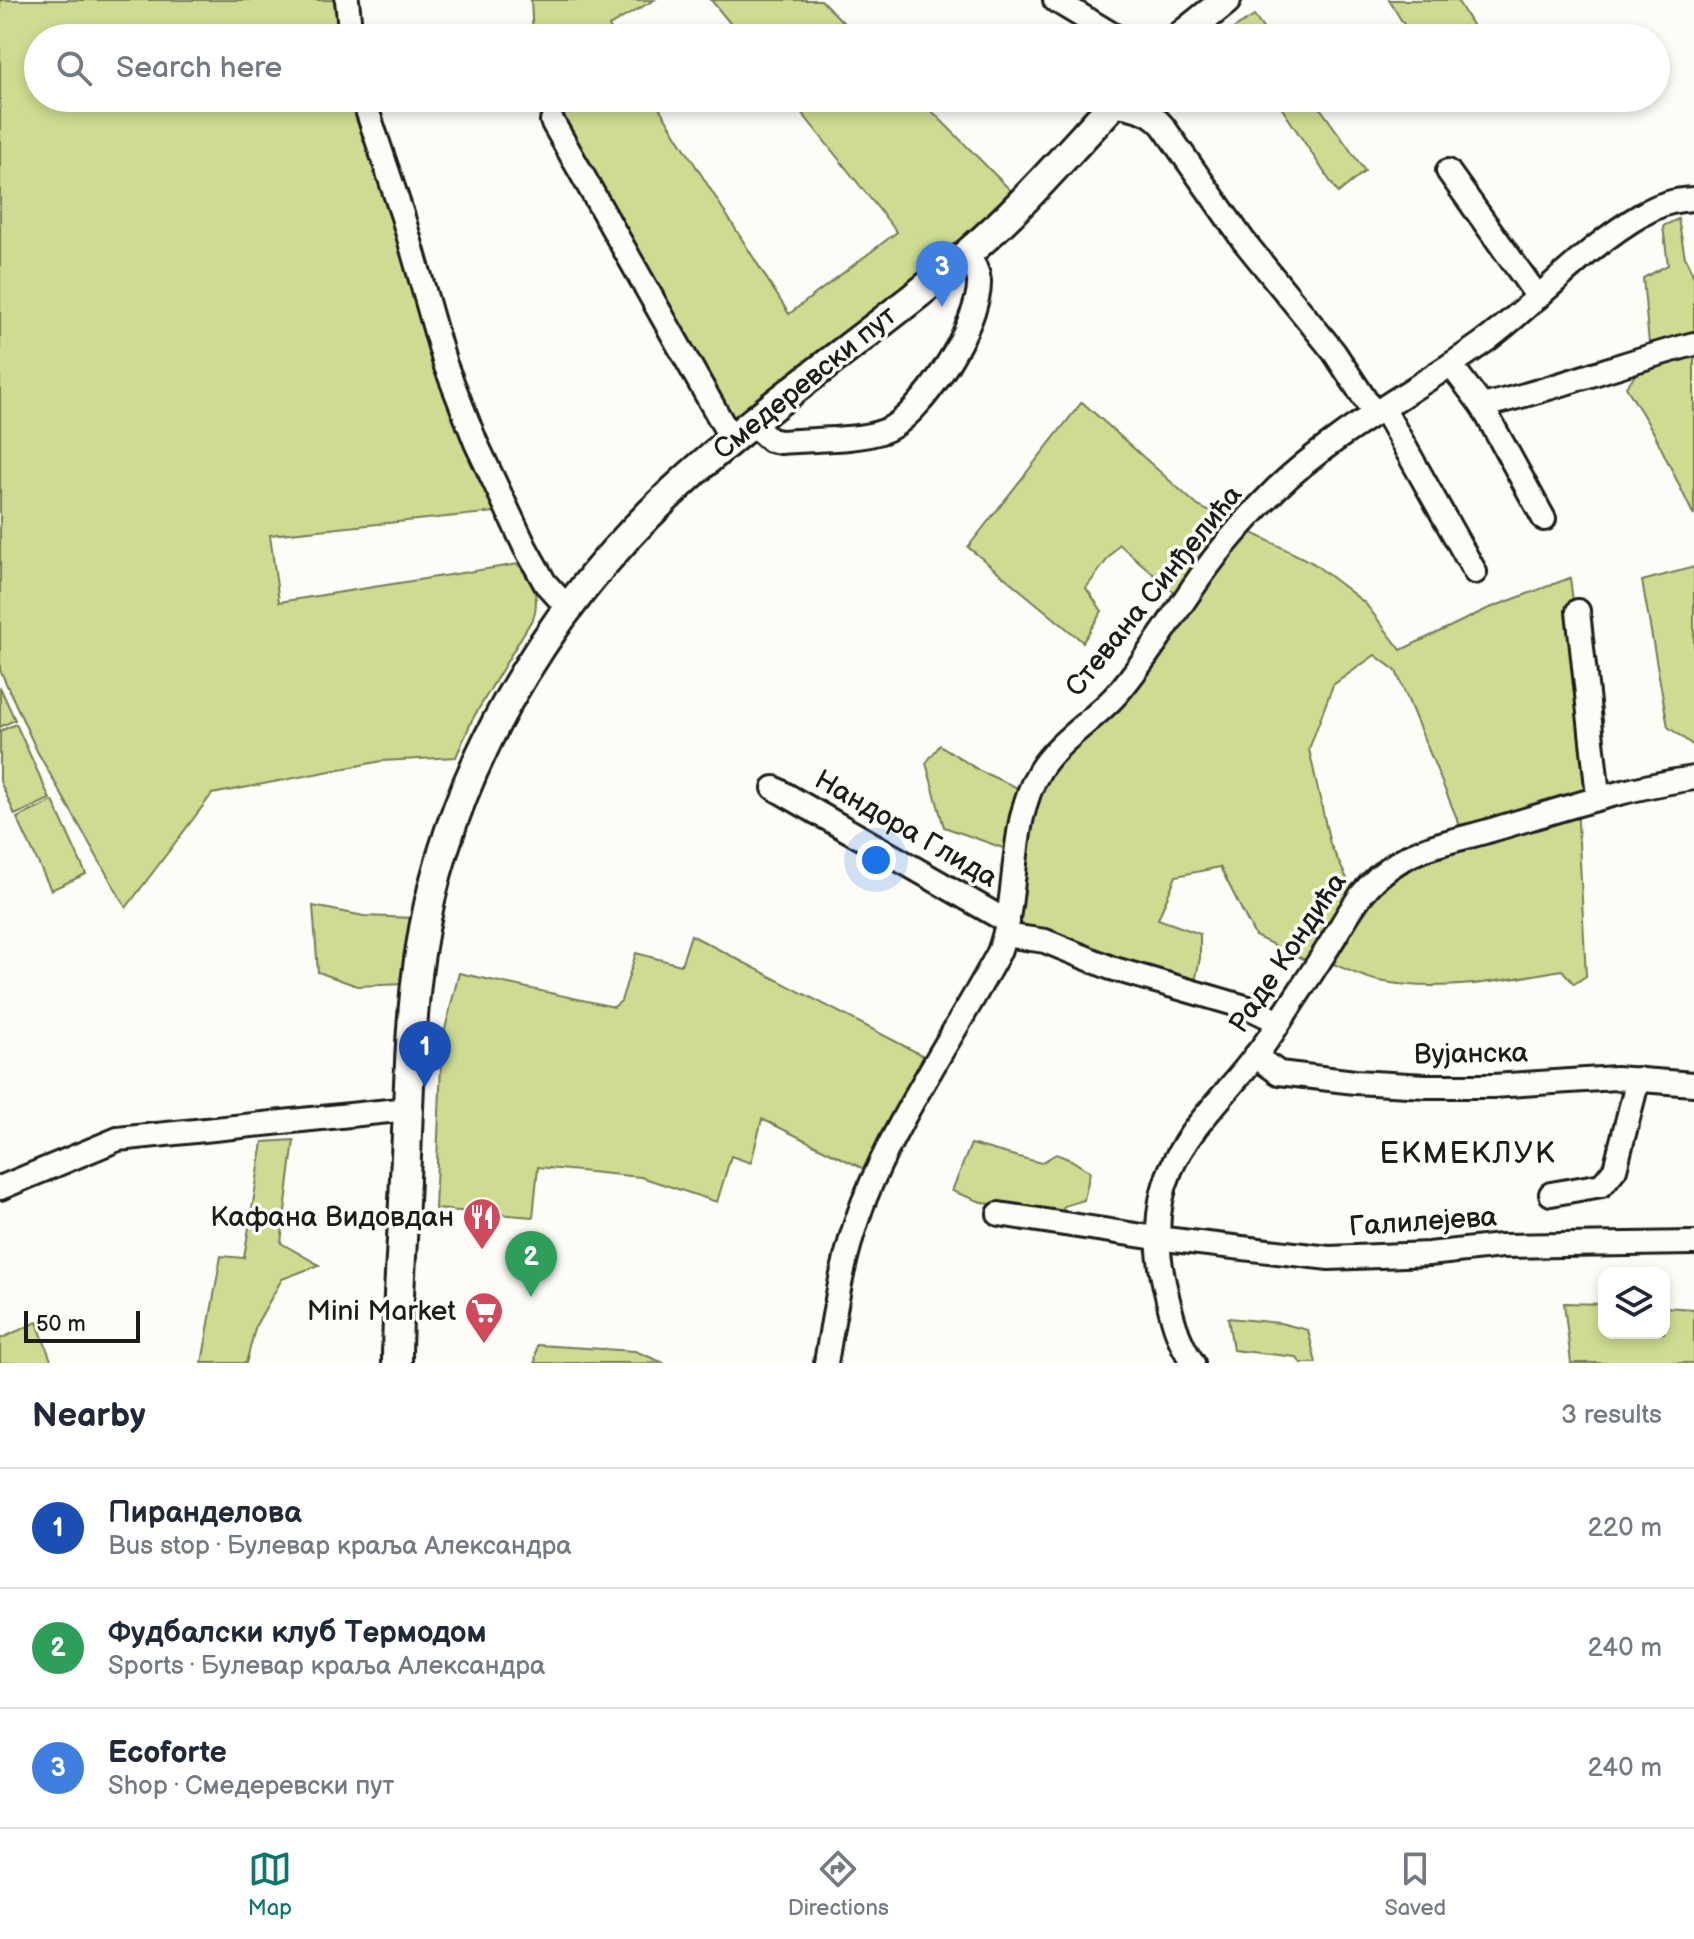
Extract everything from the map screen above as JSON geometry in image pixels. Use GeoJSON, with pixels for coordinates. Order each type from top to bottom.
{"type":"FeatureCollection","features":[{"type":"Feature","properties":{"kind":"main road"},"geometry":{"type":"LineString","coordinates":[[1196,24],[1226,0]]}},
{"type":"Feature","properties":{"kind":"main road","name":"Смедеревски пут"},"geometry":{"type":"LineString","coordinates":[[397,1363],[413,1014],[420,951],[447,843],[474,770],[523,676],[568,608],[605,562],[688,477],[966,254],[1022,202],[1107,112]]}},
{"type":"Feature","properties":{"kind":"street"},"geometry":{"type":"LineString","coordinates":[[347,0],[350,24]]}},
{"type":"Feature","properties":{"kind":"street"},"geometry":{"type":"LineString","coordinates":[[1055,0],[1095,24]]}},
{"type":"Feature","properties":{"kind":"street"},"geometry":{"type":"LineString","coordinates":[[368,112],[403,217],[445,364],[471,430],[506,511],[532,559],[552,593],[568,608]]}},
{"type":"Feature","properties":{"kind":"street"},"geometry":{"type":"LineString","coordinates":[[1158,112],[1243,240],[1378,411],[1475,572]]}},
{"type":"Feature","properties":{"kind":"street"},"geometry":{"type":"LineString","coordinates":[[552,121],[742,432],[780,442],[885,431],[908,414],[946,367],[978,298],[979,276],[966,254]]}},
{"type":"Feature","properties":{"kind":"street"},"geometry":{"type":"LineString","coordinates":[[1448,171],[1538,297]]}},
{"type":"Feature","properties":{"kind":"street","name":"Стевана Синђелића"},"geometry":{"type":"LineString","coordinates":[[826,1363],[843,1267],[864,1203],[890,1146],[990,970],[1006,929],[1026,804],[1032,785],[1048,758],[1115,696],[1213,558],[1278,487],[1378,411],[1451,365],[1639,215],[1666,202],[1694,199]]}},
{"type":"Feature","properties":{"kind":"street"},"geometry":{"type":"LineString","coordinates":[[1482,406],[1694,344]]}},
{"type":"Feature","properties":{"kind":"street"},"geometry":{"type":"LineString","coordinates":[[1451,365],[1482,406],[1544,519]]}},
{"type":"Feature","properties":{"kind":"street"},"geometry":{"type":"LineString","coordinates":[[1578,611],[1598,796]]}},
{"type":"Feature","properties":{"kind":"street","name":"Раде Кондића"},"geometry":{"type":"LineString","coordinates":[[1193,1363],[1175,1330],[1156,1238],[1162,1199],[1176,1154],[1255,1056],[1321,959],[1357,898],[1375,878],[1410,855],[1598,796],[1694,778]]}},
{"type":"Feature","properties":{"kind":"street","name":"Нандора Глида"},"geometry":{"type":"LineString","coordinates":[[774,788],[1006,929]]}},
{"type":"Feature","properties":{"kind":"street"},"geometry":{"type":"LineString","coordinates":[[1006,929],[1111,968],[1252,1009],[1279,1022]]}},
{"type":"Feature","properties":{"kind":"street","name":"Вујанска"},"geometry":{"type":"LineString","coordinates":[[1255,1056],[1279,1073],[1355,1082],[1493,1086],[1616,1078],[1694,1084]]}},
{"type":"Feature","properties":{"kind":"street"},"geometry":{"type":"LineString","coordinates":[[1551,1194],[1602,1185],[1608,1180],[1615,1169],[1638,1079]]}},
{"type":"Feature","properties":{"kind":"street"},"geometry":{"type":"LineString","coordinates":[[0,1188],[118,1139],[408,1109]]}},
{"type":"Feature","properties":{"kind":"street","name":"Галилејева"},"geometry":{"type":"LineString","coordinates":[[999,1214],[1156,1238],[1329,1258],[1429,1254],[1501,1246],[1694,1243]]}},
{"type":"Feature","properties":{"kind":"green space"},"geometry":{"type":"Polygon","coordinates":[[[0,0],[347,0],[350,24],[24,24],[24,112],[368,112],[506,511],[270,535],[279,602],[518,564],[531,582],[535,594],[534,616],[472,720],[456,757],[382,761],[212,794],[126,908],[37,751],[0,670],[0,0]]]}},
{"type":"Feature","properties":{"kind":"green space"},"geometry":{"type":"Polygon","coordinates":[[[531,0],[654,0],[612,24],[532,24],[531,0]]]}},
{"type":"Feature","properties":{"kind":"green space"},"geometry":{"type":"Polygon","coordinates":[[[711,0],[821,0],[845,24],[731,24],[711,0]]]}},
{"type":"Feature","properties":{"kind":"green space"},"geometry":{"type":"Polygon","coordinates":[[[1389,0],[1457,0],[1472,24],[1404,24],[1389,0]]]}},
{"type":"Feature","properties":{"kind":"green space"},"geometry":{"type":"Polygon","coordinates":[[[1254,16],[1260,24],[1241,24],[1254,16]]]}},
{"type":"Feature","properties":{"kind":"green space"},"geometry":{"type":"Polygon","coordinates":[[[559,112],[662,112],[789,314],[897,232],[801,112],[933,112],[1022,202],[732,440],[559,112]]]}},
{"type":"Feature","properties":{"kind":"green space"},"geometry":{"type":"Polygon","coordinates":[[[1284,112],[1323,112],[1365,171],[1338,193],[1284,112]]]}},
{"type":"Feature","properties":{"kind":"green space"},"geometry":{"type":"Polygon","coordinates":[[[1678,219],[1685,257],[1694,277],[1694,516],[1654,433],[1626,387],[1650,355],[1643,278],[1668,265],[1663,226],[1678,219]]]}},
{"type":"Feature","properties":{"kind":"green space"},"geometry":{"type":"Polygon","coordinates":[[[1082,402],[1198,506],[1313,563],[1365,603],[1401,650],[1487,609],[1570,578],[1598,796],[1577,804],[1586,976],[1574,984],[1562,970],[1471,984],[1425,986],[1372,979],[1321,959],[1362,891],[1465,838],[1396,671],[1375,655],[1333,685],[1309,749],[1330,844],[1353,891],[1311,963],[1255,936],[1220,867],[1176,876],[1158,919],[1200,934],[1200,958],[1193,992],[1005,935],[1017,853],[944,827],[926,763],[940,745],[980,771],[1038,797],[1048,775],[1184,601],[1119,544],[1086,588],[1102,611],[1083,642],[968,547],[1082,402]]]}},
{"type":"Feature","properties":{"kind":"green space"},"geometry":{"type":"Polygon","coordinates":[[[1694,567],[1694,746],[1668,727],[1642,581],[1694,567]]]}},
{"type":"Feature","properties":{"kind":"green space"},"geometry":{"type":"Polygon","coordinates":[[[0,687],[15,720],[0,727],[0,687]]]}},
{"type":"Feature","properties":{"kind":"green space"},"geometry":{"type":"Polygon","coordinates":[[[16,724],[50,799],[15,815],[0,781],[0,731],[16,724]]]}},
{"type":"Feature","properties":{"kind":"green space"},"geometry":{"type":"Polygon","coordinates":[[[53,801],[86,874],[51,890],[17,818],[53,801]]]}},
{"type":"Feature","properties":{"kind":"green space"},"geometry":{"type":"Polygon","coordinates":[[[313,906],[364,916],[415,918],[404,984],[357,986],[318,972],[313,906]]]}},
{"type":"Feature","properties":{"kind":"green space"},"geometry":{"type":"Polygon","coordinates":[[[691,935],[937,1063],[876,1175],[762,1119],[751,1163],[731,1156],[717,1202],[641,1177],[538,1167],[533,1217],[435,1209],[442,1041],[459,973],[614,1007],[621,1001],[636,953],[681,965],[691,935]]]}},
{"type":"Feature","properties":{"kind":"green space"},"geometry":{"type":"Polygon","coordinates":[[[294,1140],[281,1243],[319,1265],[282,1279],[256,1325],[246,1363],[202,1363],[221,1256],[244,1258],[263,1142],[294,1140]]]}},
{"type":"Feature","properties":{"kind":"green space"},"geometry":{"type":"Polygon","coordinates":[[[971,1144],[1041,1163],[1056,1154],[1071,1160],[1090,1172],[1084,1200],[1064,1206],[1062,1214],[984,1203],[952,1191],[971,1144]]]}},
{"type":"Feature","properties":{"kind":"green space"},"geometry":{"type":"Polygon","coordinates":[[[1564,1303],[1598,1304],[1598,1339],[1670,1339],[1670,1307],[1694,1309],[1694,1363],[1571,1363],[1564,1303]]]}},
{"type":"Feature","properties":{"kind":"green space"},"geometry":{"type":"Polygon","coordinates":[[[1228,1318],[1280,1323],[1308,1330],[1316,1363],[1301,1363],[1296,1357],[1233,1350],[1228,1318]]]}},
{"type":"Feature","properties":{"kind":"green space"},"geometry":{"type":"Polygon","coordinates":[[[37,1322],[52,1363],[0,1363],[0,1339],[37,1322]]]}},
{"type":"Feature","properties":{"kind":"green space"},"geometry":{"type":"Polygon","coordinates":[[[537,1345],[635,1351],[664,1363],[535,1363],[537,1345]]]}},
{"type":"Feature","properties":{"kind":"place","name":"Ecoforte"},"geometry":{"type":"Point","coordinates":[942,307]}},
{"type":"Feature","properties":{"kind":"place","name":"Пиранделова"},"geometry":{"type":"Point","coordinates":[425,1087]}},
{"type":"Feature","properties":{"kind":"place","name":"Кафана Видовдан"},"geometry":{"type":"Point","coordinates":[482,1251]}},
{"type":"Feature","properties":{"kind":"place","name":"Фудбалски клуб Термодом"},"geometry":{"type":"Point","coordinates":[531,1297]}},
{"type":"Feature","properties":{"kind":"place","name":"Mini Market"},"geometry":{"type":"Point","coordinates":[484,1345]}},
{"type":"Feature","properties":{"kind":"district","name":"ЕКМЕКЛУК"},"geometry":{"type":"Point","coordinates":[1468,1154]}}]}
